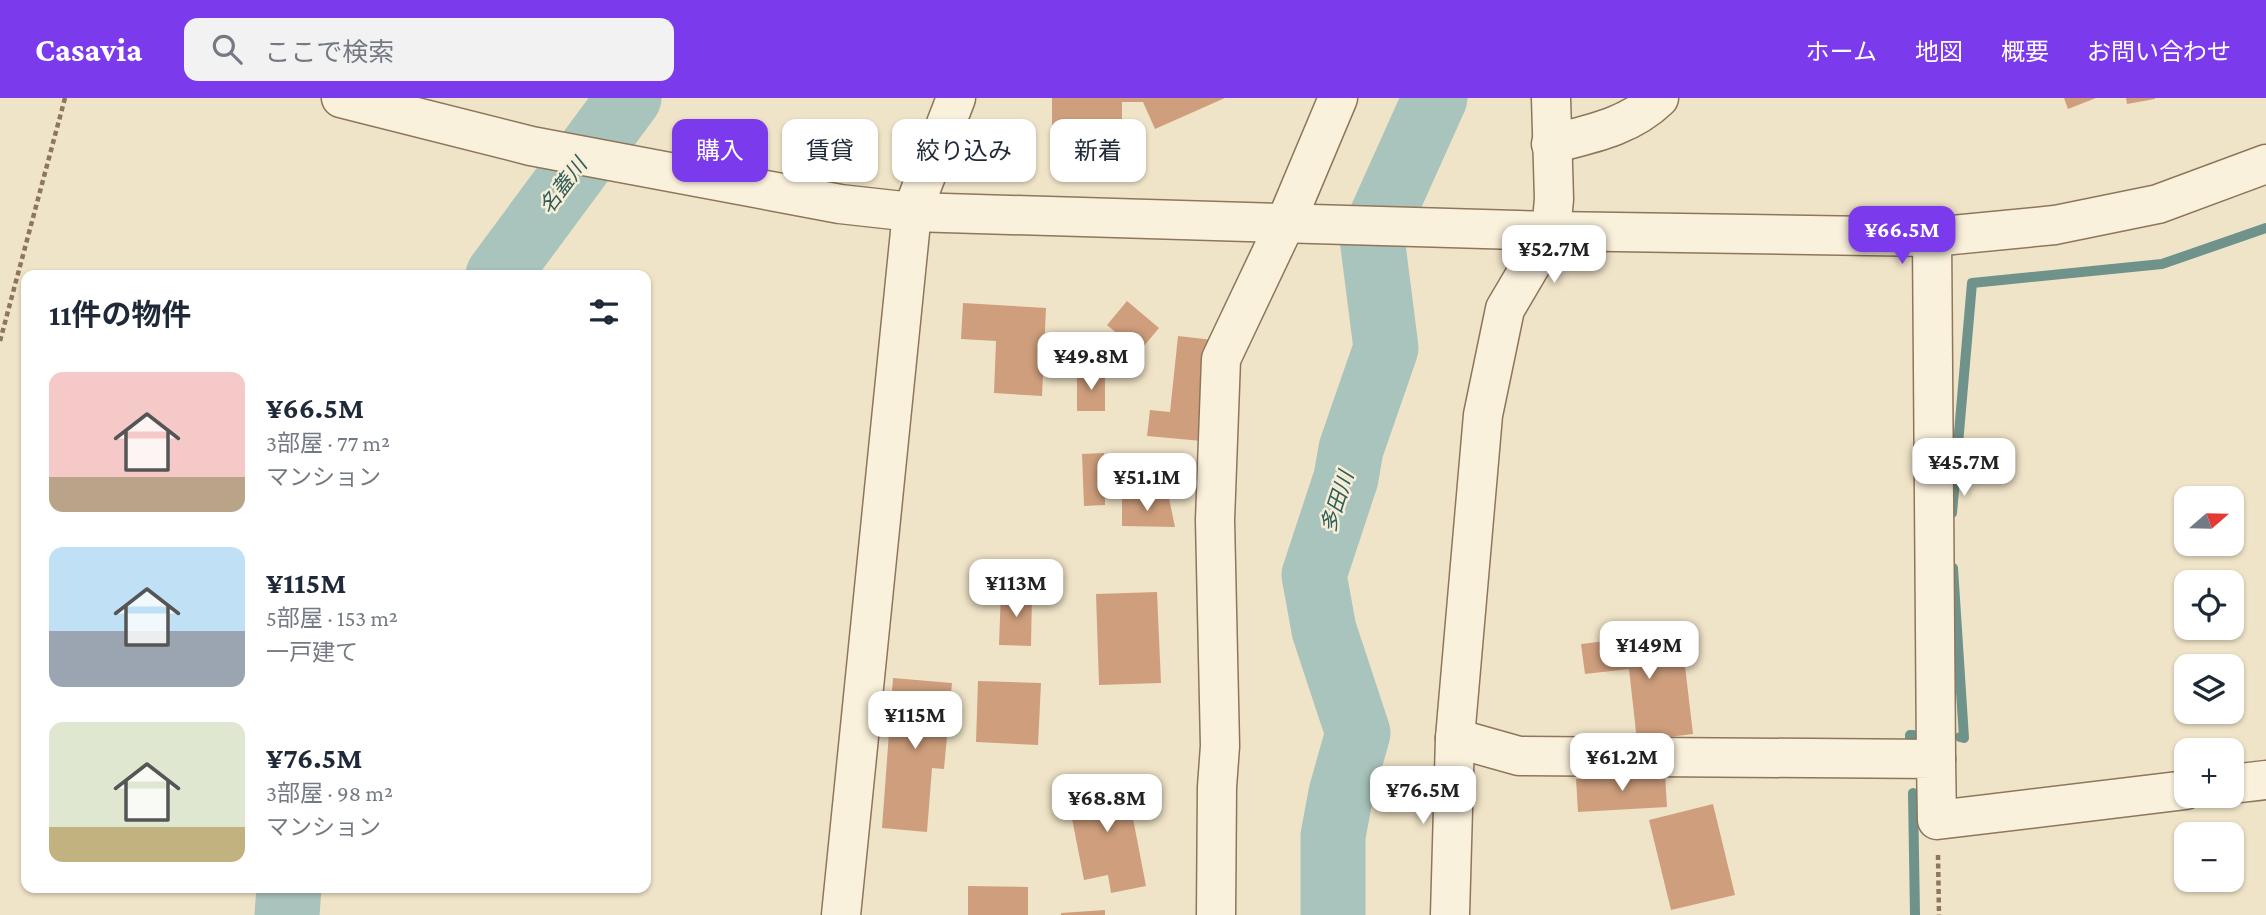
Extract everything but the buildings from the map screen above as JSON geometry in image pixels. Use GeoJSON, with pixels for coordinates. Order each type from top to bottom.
{"type":"FeatureCollection","features":[{"type":"Feature","properties":{"kind":"street"},"geometry":{"type":"LineString","coordinates":[[341,98],[531,146],[840,204],[912,212],[1534,230],[1932,237],[2055,225],[2158,204],[2266,164]]}},
{"type":"Feature","properties":{"kind":"street"},"geometry":{"type":"LineString","coordinates":[[841,915],[912,212],[956,98]]}},
{"type":"Feature","properties":{"kind":"street"},"geometry":{"type":"LineString","coordinates":[[1216,915],[1220,746],[1215,520],[1221,359],[1297,224],[1338,98]]}},
{"type":"Feature","properties":{"kind":"street"},"geometry":{"type":"LineString","coordinates":[[1450,915],[1455,738],[1483,415],[1505,309],[1534,230],[1554,199],[1551,98]]}},
{"type":"Feature","properties":{"kind":"street"},"geometry":{"type":"LineString","coordinates":[[1551,144],[1618,127],[1649,108],[1659,98]]}},
{"type":"Feature","properties":{"kind":"street"},"geometry":{"type":"LineString","coordinates":[[1932,237],[1937,820],[2174,791]]}},
{"type":"Feature","properties":{"kind":"street"},"geometry":{"type":"LineString","coordinates":[[1455,738],[1519,756],[1936,759]]}},
{"type":"Feature","properties":{"kind":"street"},"geometry":{"type":"LineString","coordinates":[[2244,783],[2266,780]]}},
{"type":"Feature","properties":{"kind":"path"},"geometry":{"type":"LineString","coordinates":[[0,341],[65,98]]}},
{"type":"Feature","properties":{"kind":"path"},"geometry":{"type":"LineString","coordinates":[[1937,820],[1939,915]]}},
{"type":"Feature","properties":{"kind":"waterway","name":"名蓋川"},"geometry":{"type":"LineString","coordinates":[[502,270],[629,98]]}},
{"type":"Feature","properties":{"kind":"waterway","name":"多田川"},"geometry":{"type":"LineString","coordinates":[[1333,915],[1333,836],[1341,793],[1358,733],[1324,630],[1314,575],[1346,478],[1351,449],[1386,348],[1372,238],[1435,98]]}},
{"type":"Feature","properties":{"kind":"waterway"},"geometry":{"type":"LineString","coordinates":[[1952,513],[1972,283],[2162,264],[2266,228]]}},
{"type":"Feature","properties":{"kind":"waterway"},"geometry":{"type":"LineString","coordinates":[[1953,568],[1964,738],[1960,737]]}},
{"type":"Feature","properties":{"kind":"waterway"},"geometry":{"type":"LineString","coordinates":[[1910,738],[1910,735],[1913,735]]}},
{"type":"Feature","properties":{"kind":"waterway"},"geometry":{"type":"LineString","coordinates":[[1913,793],[1915,915]]}},
{"type":"Feature","properties":{"kind":"waterway","name":"名蓋川"},"geometry":{"type":"LineString","coordinates":[[287,915],[289,893]]}}]}
